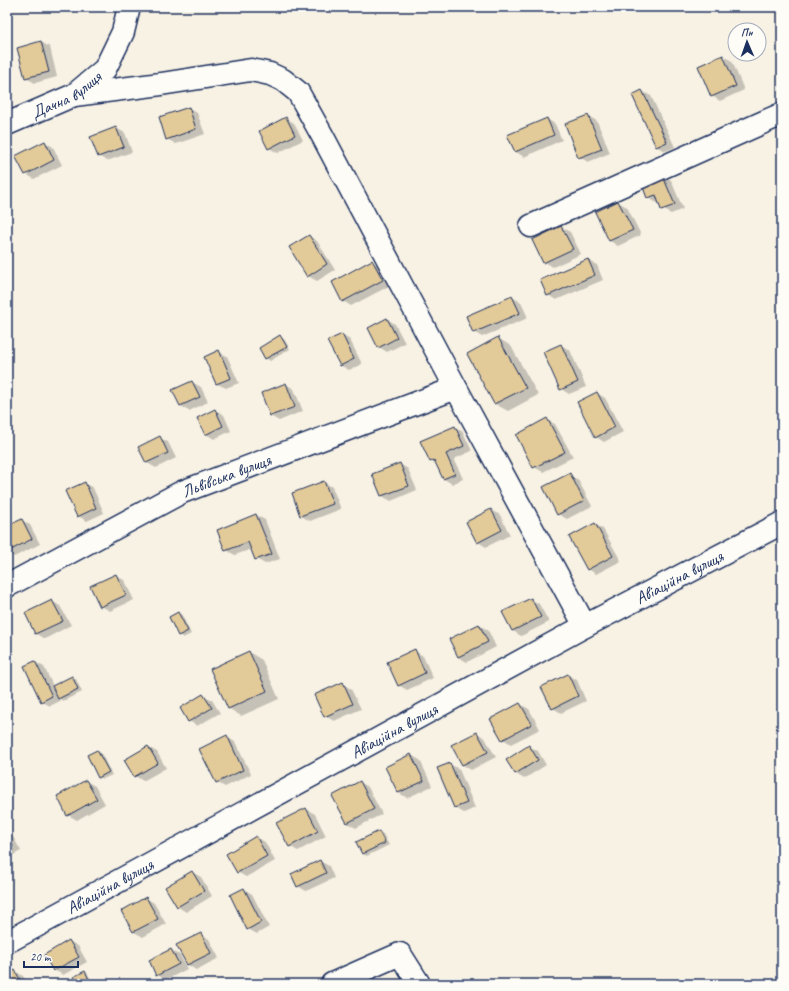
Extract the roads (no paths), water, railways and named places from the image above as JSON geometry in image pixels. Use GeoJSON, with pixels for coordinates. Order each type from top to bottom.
{"type":"FeatureCollection","features":[{"type":"Feature","properties":{"kind":"street","name":"Дачна вулиця"},"geometry":{"type":"LineString","coordinates":[[7,124],[74,95],[105,69],[123,32],[129,7]]}},
{"type":"Feature","properties":{"kind":"street"},"geometry":{"type":"LineString","coordinates":[[74,95],[161,84],[252,70],[270,74],[283,80],[298,92],[585,626]]}},
{"type":"Feature","properties":{"kind":"street"},"geometry":{"type":"LineString","coordinates":[[531,226],[782,114]]}},
{"type":"Feature","properties":{"kind":"street","name":"Львівська вулиця"},"geometry":{"type":"LineString","coordinates":[[7,586],[182,492],[456,388]]}},
{"type":"Feature","properties":{"kind":"street","name":"Авіаційна вулиця"},"geometry":{"type":"LineString","coordinates":[[7,942],[585,626],[782,523]]}},
{"type":"Feature","properties":{"kind":"street"},"geometry":{"type":"LineString","coordinates":[[332,984],[400,954],[419,984]]}}]}
